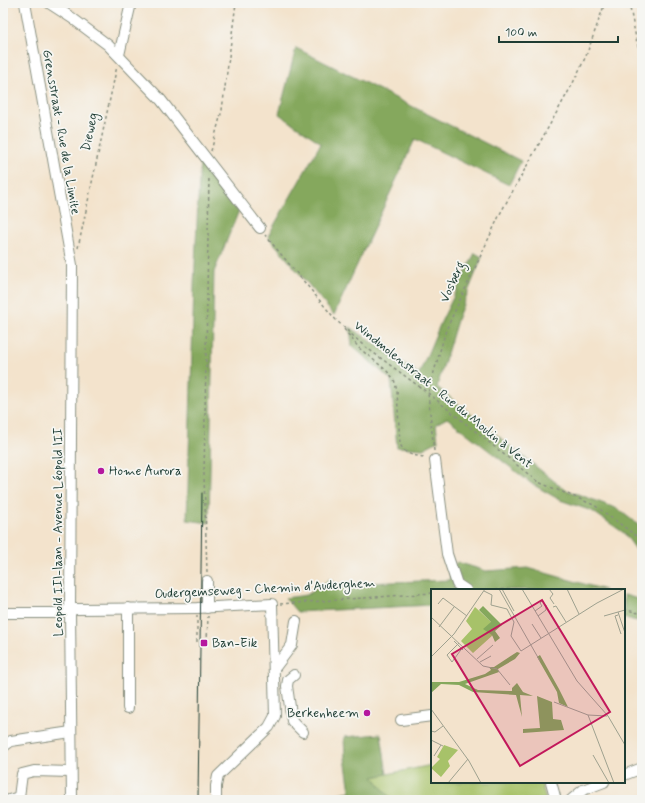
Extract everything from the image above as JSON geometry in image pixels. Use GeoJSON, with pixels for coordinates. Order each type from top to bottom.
{"type":"FeatureCollection","features":[{"type":"Feature","properties":{"kind":"street","name":"Grensstraat - Rue de la Limite"},"geometry":{"type":"LineString","coordinates":[[25,3],[72,265]]}},
{"type":"Feature","properties":{"kind":"street"},"geometry":{"type":"LineString","coordinates":[[49,3],[72,18],[119,55],[161,100],[260,228]]}},
{"type":"Feature","properties":{"kind":"street"},"geometry":{"type":"LineString","coordinates":[[119,55],[131,3]]}},
{"type":"Feature","properties":{"kind":"street","name":"Leopold III-laan - Avenue Léopold III"},"geometry":{"type":"LineString","coordinates":[[72,265],[70,610],[72,800]]}},
{"type":"Feature","properties":{"kind":"street"},"geometry":{"type":"LineString","coordinates":[[435,458],[442,528],[447,554],[458,584],[465,589]]}},
{"type":"Feature","properties":{"kind":"street"},"geometry":{"type":"LineString","coordinates":[[207,581],[208,608]]}},
{"type":"Feature","properties":{"kind":"street"},"geometry":{"type":"LineString","coordinates":[[216,800],[218,776],[269,727],[275,716],[272,604]]}},
{"type":"Feature","properties":{"kind":"street","name":"Oudergemseweg - Chemin d'Auderghem"},"geometry":{"type":"LineString","coordinates":[[3,613],[128,608],[208,608],[272,604]]}},
{"type":"Feature","properties":{"kind":"street"},"geometry":{"type":"LineString","coordinates":[[128,608],[128,708]]}},
{"type":"Feature","properties":{"kind":"street"},"geometry":{"type":"LineString","coordinates":[[274,668],[292,645],[296,621]]}},
{"type":"Feature","properties":{"kind":"street"},"geometry":{"type":"LineString","coordinates":[[294,675],[288,680],[287,686],[292,721],[303,732]]}},
{"type":"Feature","properties":{"kind":"street"},"geometry":{"type":"LineString","coordinates":[[275,704],[290,702]]}},
{"type":"Feature","properties":{"kind":"street"},"geometry":{"type":"LineString","coordinates":[[401,720],[431,716]]}},
{"type":"Feature","properties":{"kind":"street"},"geometry":{"type":"LineString","coordinates":[[3,747],[12,741],[71,732]]}},
{"type":"Feature","properties":{"kind":"street"},"geometry":{"type":"LineString","coordinates":[[625,775],[642,768]]}},
{"type":"Feature","properties":{"kind":"street"},"geometry":{"type":"LineString","coordinates":[[9,800],[19,796],[22,774],[34,772],[71,772]]}},
{"type":"Feature","properties":{"kind":"street"},"geometry":{"type":"LineString","coordinates":[[551,783],[556,800]]}},
{"type":"Feature","properties":{"kind":"street"},"geometry":{"type":"LineString","coordinates":[[576,798],[602,783]]}},
{"type":"Feature","properties":{"kind":"path"},"geometry":{"type":"LineString","coordinates":[[207,581],[204,476],[209,163],[222,110],[236,3]]}},
{"type":"Feature","properties":{"kind":"path","name":"Vosberg"},"geometry":{"type":"LineString","coordinates":[[435,458],[428,393],[446,330],[471,273],[501,212],[572,85],[586,56],[605,3]]}},
{"type":"Feature","properties":{"kind":"path"},"geometry":{"type":"LineString","coordinates":[[629,3],[637,43],[642,57]]}},
{"type":"Feature","properties":{"kind":"path","name":"Dieweg"},"geometry":{"type":"LineString","coordinates":[[77,250],[119,55]]}},
{"type":"Feature","properties":{"kind":"path","name":"Windmolenstraat - Rue du Moulin à Vent"},"geometry":{"type":"LineString","coordinates":[[260,228],[340,324],[363,345],[428,393],[538,482],[594,505],[642,540]]}},
{"type":"Feature","properties":{"kind":"path"},"geometry":{"type":"LineString","coordinates":[[340,324],[360,348],[386,370],[394,379],[397,391],[400,444],[403,451],[410,455],[435,458]]}},
{"type":"Feature","properties":{"kind":"path"},"geometry":{"type":"LineString","coordinates":[[510,589],[537,589]]}},
{"type":"Feature","properties":{"kind":"path","name":"Oudergemseweg - Chemin d'Auderghem"},"geometry":{"type":"LineString","coordinates":[[272,604],[431,593]]}},
{"type":"Feature","properties":{"kind":"path"},"geometry":{"type":"LineString","coordinates":[[197,608],[197,642]]}},
{"type":"Feature","properties":{"kind":"path"},"geometry":{"type":"LineString","coordinates":[[207,642],[208,608]]}},
{"type":"Feature","properties":{"kind":"path"},"geometry":{"type":"LineString","coordinates":[[625,609],[642,614]]}},
{"type":"Feature","properties":{"kind":"green space"},"geometry":{"type":"Polygon","coordinates":[[[296,48],[521,161],[509,185],[415,139],[334,315],[268,236],[321,143],[279,114],[296,48]]]}},
{"type":"Feature","properties":{"kind":"green space"},"geometry":{"type":"Polygon","coordinates":[[[200,159],[240,208],[214,272],[209,523],[187,520],[194,285],[200,159]]]}},
{"type":"Feature","properties":{"kind":"green space"},"geometry":{"type":"Polygon","coordinates":[[[475,253],[482,257],[458,317],[437,387],[564,489],[618,509],[642,528],[642,558],[624,533],[592,511],[560,500],[532,484],[447,418],[436,424],[438,441],[423,449],[397,447],[391,380],[352,346],[350,327],[419,374],[441,322],[475,253]]]}},
{"type":"Feature","properties":{"kind":"green space"},"geometry":{"type":"Polygon","coordinates":[[[457,562],[486,571],[528,568],[602,589],[431,589],[431,605],[297,612],[285,598],[307,595],[330,579],[335,584],[450,580],[451,568],[457,562]]]}},
{"type":"Feature","properties":{"kind":"green space"},"geometry":{"type":"Polygon","coordinates":[[[625,595],[642,600],[642,622],[625,618],[625,595]]]}},
{"type":"Feature","properties":{"kind":"green space"},"geometry":{"type":"Polygon","coordinates":[[[381,734],[387,774],[373,777],[392,800],[307,800],[350,791],[345,758],[344,737],[381,734]]]}},
{"type":"Feature","properties":{"kind":"green space"},"geometry":{"type":"Polygon","coordinates":[[[431,765],[431,783],[541,783],[546,800],[392,800],[373,777],[431,765]]]}},
{"type":"Feature","properties":{"kind":"tram line"},"geometry":{"type":"LineString","coordinates":[[198,800],[202,493]]}},
{"type":"Feature","properties":{"kind":"place","name":"Home Aurora"},"geometry":{"type":"Point","coordinates":[101,471]}},
{"type":"Feature","properties":{"kind":"place","name":"Ban-Eik"},"geometry":{"type":"Point","coordinates":[204,643]}},
{"type":"Feature","properties":{"kind":"place","name":"Berkenheem"},"geometry":{"type":"Point","coordinates":[367,713]}}]}
